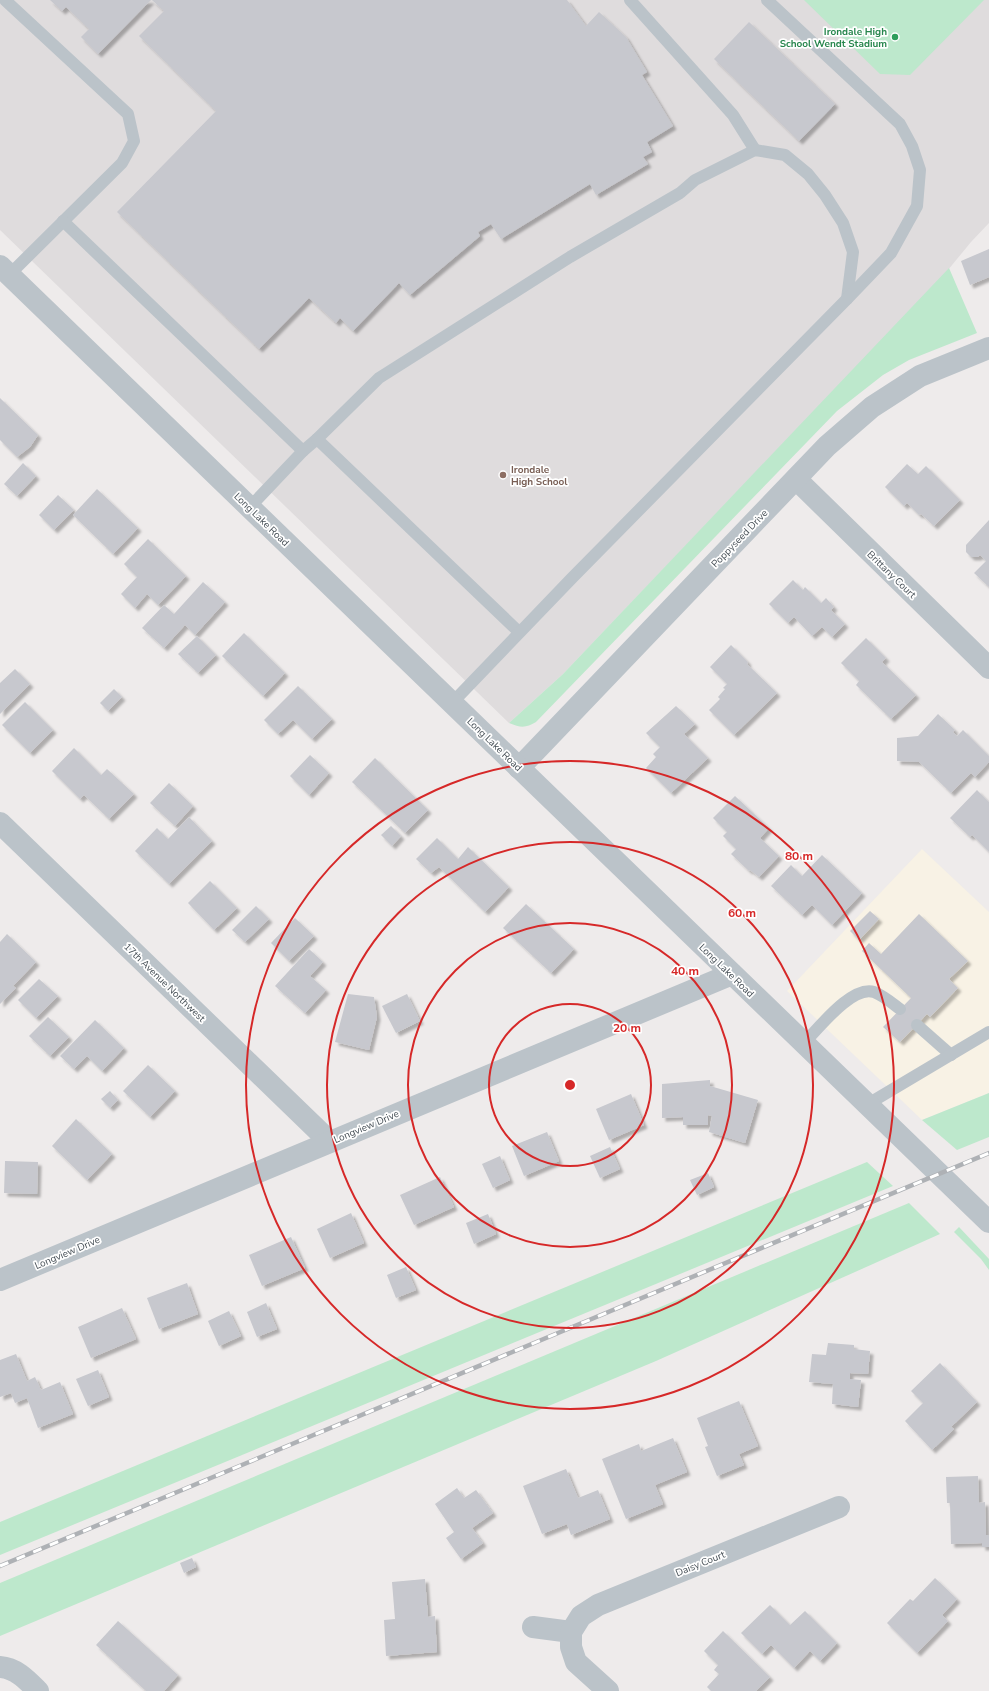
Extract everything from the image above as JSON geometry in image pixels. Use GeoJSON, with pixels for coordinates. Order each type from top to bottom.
{"type":"FeatureCollection","features":[{"type":"Feature","properties":{"kind":"street","name":"Long Lake Road"},"geometry":{"type":"LineString","coordinates":[[5,271],[989,1222]]}},
{"type":"Feature","properties":{"kind":"street","name":"Poppyseed Drive"},"geometry":{"type":"LineString","coordinates":[[519,768],[827,446],[872,407],[920,376],[989,348]]}},
{"type":"Feature","properties":{"kind":"street","name":"Brittany Court"},"geometry":{"type":"LineString","coordinates":[[796,479],[989,668]]}},
{"type":"Feature","properties":{"kind":"street","name":"17th Avenue Northwest"},"geometry":{"type":"LineString","coordinates":[[0,823],[329,1141]]}},
{"type":"Feature","properties":{"kind":"street","name":"Longview Drive"},"geometry":{"type":"LineString","coordinates":[[0,1280],[329,1141],[732,974]]}},
{"type":"Feature","properties":{"kind":"street","name":"Daisy Court"},"geometry":{"type":"LineString","coordinates":[[571,1632],[581,1616],[598,1605],[839,1507]]}},
{"type":"Feature","properties":{"kind":"street"},"geometry":{"type":"LineString","coordinates":[[532,1627],[571,1632],[571,1648],[576,1662],[608,1691]]}},
{"type":"Feature","properties":{"kind":"street"},"geometry":{"type":"LineString","coordinates":[[4,1667],[22,1676],[38,1691]]}},
{"type":"Feature","properties":{"kind":"lane"},"geometry":{"type":"LineString","coordinates":[[5,0],[128,114],[134,141],[122,163],[63,221],[5,271]]}},
{"type":"Feature","properties":{"kind":"lane"},"geometry":{"type":"LineString","coordinates":[[630,0],[733,115],[755,150]]}},
{"type":"Feature","properties":{"kind":"lane"},"geometry":{"type":"LineString","coordinates":[[452,703],[848,299],[891,253],[917,206],[920,170],[912,146],[900,124],[767,0]]}},
{"type":"Feature","properties":{"kind":"lane"},"geometry":{"type":"LineString","coordinates":[[250,507],[303,451],[379,378],[570,257],[680,193],[695,180],[755,150],[785,155],[808,174],[825,195],[843,224],[853,252],[848,299]]}},
{"type":"Feature","properties":{"kind":"lane"},"geometry":{"type":"LineString","coordinates":[[63,221],[303,451]]}},
{"type":"Feature","properties":{"kind":"lane"},"geometry":{"type":"LineString","coordinates":[[318,438],[520,632]]}},
{"type":"Feature","properties":{"kind":"lane"},"geometry":{"type":"LineString","coordinates":[[804,1043],[848,998],[860,993],[867,991],[874,992],[900,1009]]}},
{"type":"Feature","properties":{"kind":"lane"},"geometry":{"type":"LineString","coordinates":[[917,1025],[950,1055]]}},
{"type":"Feature","properties":{"kind":"lane"},"geometry":{"type":"LineString","coordinates":[[868,1104],[989,1032]]}},
{"type":"Feature","properties":{"kind":"shaded area","name":"Irondale High School"},"geometry":{"type":"Polygon","coordinates":[[[0,0],[989,0],[989,223],[943,276],[563,674],[509,723],[0,230],[0,0]]]}},
{"type":"Feature","properties":{"kind":"shaded area"},"geometry":{"type":"Polygon","coordinates":[[[922,849],[989,912],[989,1093],[922,1120],[787,991],[922,849]]]}},
{"type":"Feature","properties":{"kind":"green space","name":"Irondale High School Wendt Stadium"},"geometry":{"type":"Polygon","coordinates":[[[804,0],[984,0],[910,75],[880,74],[804,0]]]}},
{"type":"Feature","properties":{"kind":"green space"},"geometry":{"type":"Polygon","coordinates":[[[949,268],[977,333],[909,360],[883,375],[837,411],[536,722],[523,727],[509,723],[563,674],[949,268]]]}},
{"type":"Feature","properties":{"kind":"green space"},"geometry":{"type":"Polygon","coordinates":[[[989,1093],[989,1137],[957,1150],[922,1120],[989,1093]]]}},
{"type":"Feature","properties":{"kind":"green space"},"geometry":{"type":"Polygon","coordinates":[[[867,1162],[893,1186],[0,1555],[0,1522],[867,1162]]]}},
{"type":"Feature","properties":{"kind":"green space"},"geometry":{"type":"Polygon","coordinates":[[[909,1203],[940,1234],[656,1361],[0,1636],[0,1583],[909,1203]]]}},
{"type":"Feature","properties":{"kind":"green space"},"geometry":{"type":"Polygon","coordinates":[[[959,1227],[989,1259],[989,1270],[981,1259],[954,1232],[959,1227]]]}},
{"type":"Feature","properties":{"kind":"building"},"geometry":{"type":"Polygon","coordinates":[[[50,0],[151,0],[98,54],[81,37],[89,29],[66,7],[62,11],[50,0]]]}},
{"type":"Feature","properties":{"kind":"building"},"geometry":{"type":"Polygon","coordinates":[[[152,0],[567,0],[586,26],[599,12],[626,37],[647,72],[642,75],[673,126],[647,142],[652,152],[643,157],[648,164],[596,195],[590,184],[501,239],[491,224],[478,232],[480,236],[410,295],[399,283],[353,331],[340,318],[336,323],[309,298],[259,349],[117,212],[216,111],[139,36],[164,11],[152,0]]]}},
{"type":"Feature","properties":{"kind":"building"},"geometry":{"type":"Polygon","coordinates":[[[749,22],[835,104],[799,141],[714,59],[749,22]]]}},
{"type":"Feature","properties":{"kind":"building"},"geometry":{"type":"Polygon","coordinates":[[[989,249],[989,277],[970,285],[961,261],[989,249]]]}},
{"type":"Feature","properties":{"kind":"building"},"geometry":{"type":"Polygon","coordinates":[[[0,398],[38,435],[30,447],[17,457],[0,440],[0,398]]]}},
{"type":"Feature","properties":{"kind":"building"},"geometry":{"type":"Polygon","coordinates":[[[23,463],[36,476],[17,496],[4,484],[23,463]]]}},
{"type":"Feature","properties":{"kind":"building"},"geometry":{"type":"Polygon","coordinates":[[[907,464],[918,474],[926,466],[960,500],[934,526],[921,514],[919,515],[907,503],[904,506],[885,487],[907,464]]]}},
{"type":"Feature","properties":{"kind":"building"},"geometry":{"type":"Polygon","coordinates":[[[97,489],[138,528],[113,554],[73,515],[97,489]]]}},
{"type":"Feature","properties":{"kind":"building"},"geometry":{"type":"Polygon","coordinates":[[[58,495],[74,510],[54,530],[39,515],[58,495]]]}},
{"type":"Feature","properties":{"kind":"building"},"geometry":{"type":"Polygon","coordinates":[[[989,520],[989,587],[974,573],[986,561],[980,555],[978,557],[971,557],[966,552],[966,545],[989,520]]]}},
{"type":"Feature","properties":{"kind":"building"},"geometry":{"type":"Polygon","coordinates":[[[148,539],[186,576],[158,605],[147,594],[135,608],[121,594],[137,577],[124,564],[148,539]]]}},
{"type":"Feature","properties":{"kind":"building"},"geometry":{"type":"Polygon","coordinates":[[[793,580],[803,590],[805,587],[821,603],[826,598],[834,607],[831,610],[845,624],[832,637],[822,627],[812,636],[794,617],[788,623],[769,604],[793,580]]]}},
{"type":"Feature","properties":{"kind":"building"},"geometry":{"type":"Polygon","coordinates":[[[203,582],[225,602],[195,635],[185,625],[164,648],[142,628],[164,605],[174,614],[203,582]]]}},
{"type":"Feature","properties":{"kind":"building"},"geometry":{"type":"Polygon","coordinates":[[[244,633],[285,673],[263,696],[222,656],[244,633]]]}},
{"type":"Feature","properties":{"kind":"building"},"geometry":{"type":"Polygon","coordinates":[[[197,636],[216,655],[198,673],[178,654],[197,636]]]}},
{"type":"Feature","properties":{"kind":"building"},"geometry":{"type":"Polygon","coordinates":[[[866,638],[886,658],[882,662],[916,695],[891,719],[856,685],[859,681],[841,663],[866,638]]]}},
{"type":"Feature","properties":{"kind":"building"},"geometry":{"type":"Polygon","coordinates":[[[731,645],[748,662],[747,664],[777,693],[734,735],[709,710],[720,699],[718,697],[725,689],[723,688],[727,684],[710,667],[731,645]]]}},
{"type":"Feature","properties":{"kind":"building"},"geometry":{"type":"Polygon","coordinates":[[[15,669],[30,684],[0,714],[0,683],[15,669]]]}},
{"type":"Feature","properties":{"kind":"building"},"geometry":{"type":"Polygon","coordinates":[[[298,686],[332,719],[312,739],[293,720],[278,734],[264,720],[298,686]]]}},
{"type":"Feature","properties":{"kind":"building"},"geometry":{"type":"Polygon","coordinates":[[[114,689],[122,697],[108,711],[100,703],[114,689]]]}},
{"type":"Feature","properties":{"kind":"building"},"geometry":{"type":"Polygon","coordinates":[[[25,702],[53,730],[30,753],[2,725],[25,702]]]}},
{"type":"Feature","properties":{"kind":"building"},"geometry":{"type":"Polygon","coordinates":[[[676,706],[695,724],[684,734],[708,758],[671,793],[646,768],[656,757],[653,754],[660,747],[646,733],[676,706]]]}},
{"type":"Feature","properties":{"kind":"building"},"geometry":{"type":"Polygon","coordinates":[[[938,714],[955,730],[953,732],[957,736],[963,730],[989,756],[989,762],[975,777],[971,773],[951,793],[919,762],[897,761],[897,738],[918,736],[938,714]]]}},
{"type":"Feature","properties":{"kind":"building"},"geometry":{"type":"Polygon","coordinates":[[[74,748],[101,775],[107,769],[134,794],[109,819],[84,795],[80,799],[52,771],[74,748]]]}},
{"type":"Feature","properties":{"kind":"building"},"geometry":{"type":"Polygon","coordinates":[[[310,755],[329,773],[309,795],[290,776],[310,755]]]}},
{"type":"Feature","properties":{"kind":"building"},"geometry":{"type":"Polygon","coordinates":[[[375,758],[428,810],[405,833],[352,782],[375,758]]]}},
{"type":"Feature","properties":{"kind":"building"},"geometry":{"type":"Polygon","coordinates":[[[169,783],[193,806],[175,826],[150,803],[169,783]]]}},
{"type":"Feature","properties":{"kind":"building"},"geometry":{"type":"Polygon","coordinates":[[[977,790],[989,802],[989,852],[972,835],[970,837],[950,818],[977,790]]]}},
{"type":"Feature","properties":{"kind":"building"},"geometry":{"type":"Polygon","coordinates":[[[735,796],[769,828],[760,838],[779,856],[759,877],[750,870],[749,871],[731,854],[736,849],[723,836],[727,832],[713,818],[735,796]]]}},
{"type":"Feature","properties":{"kind":"building"},"geometry":{"type":"Polygon","coordinates":[[[189,817],[212,841],[169,884],[135,851],[157,828],[168,839],[189,817]]]}},
{"type":"Feature","properties":{"kind":"building"},"geometry":{"type":"Polygon","coordinates":[[[391,826],[401,836],[392,846],[381,835],[391,826]]]}},
{"type":"Feature","properties":{"kind":"building"},"geometry":{"type":"Polygon","coordinates":[[[437,838],[458,859],[468,847],[509,887],[485,912],[439,867],[431,873],[416,859],[437,838]]]}},
{"type":"Feature","properties":{"kind":"building"},"geometry":{"type":"Polygon","coordinates":[[[822,855],[862,893],[832,925],[812,905],[802,915],[771,886],[791,865],[802,876],[822,855]]]}},
{"type":"Feature","properties":{"kind":"building"},"geometry":{"type":"Polygon","coordinates":[[[210,881],[237,908],[214,930],[188,903],[210,881]]]}},
{"type":"Feature","properties":{"kind":"building"},"geometry":{"type":"Polygon","coordinates":[[[526,904],[574,949],[551,973],[503,928],[526,904]]]}},
{"type":"Feature","properties":{"kind":"building"},"geometry":{"type":"Polygon","coordinates":[[[256,906],[269,919],[245,942],[232,930],[256,906]]]}},
{"type":"Feature","properties":{"kind":"building"},"geometry":{"type":"Polygon","coordinates":[[[870,911],[879,919],[859,940],[850,931],[870,911]]]}},
{"type":"Feature","properties":{"kind":"building"},"geometry":{"type":"Polygon","coordinates":[[[919,914],[968,961],[949,979],[958,988],[930,1017],[927,1014],[900,1042],[883,1027],[911,998],[862,951],[869,943],[881,954],[919,914]]]}},
{"type":"Feature","properties":{"kind":"building"},"geometry":{"type":"Polygon","coordinates":[[[295,918],[314,936],[289,961],[271,943],[295,918]]]}},
{"type":"Feature","properties":{"kind":"building"},"geometry":{"type":"Polygon","coordinates":[[[7,934],[36,962],[13,986],[16,988],[0,1004],[0,942],[7,934]]]}},
{"type":"Feature","properties":{"kind":"building"},"geometry":{"type":"Polygon","coordinates":[[[309,949],[323,962],[310,976],[326,990],[305,1013],[275,986],[309,949]]]}},
{"type":"Feature","properties":{"kind":"building"},"geometry":{"type":"Polygon","coordinates":[[[39,979],[58,996],[36,1018],[18,1000],[39,979]]]}},
{"type":"Feature","properties":{"kind":"building"},"geometry":{"type":"Polygon","coordinates":[[[348,994],[374,997],[377,1017],[369,1050],[335,1042],[348,994]]]}},
{"type":"Feature","properties":{"kind":"building"},"geometry":{"type":"Polygon","coordinates":[[[407,994],[420,1021],[396,1033],[382,1006],[407,994]]]}},
{"type":"Feature","properties":{"kind":"building"},"geometry":{"type":"Polygon","coordinates":[[[48,1017],[69,1037],[50,1056],[29,1036],[48,1017]]]}},
{"type":"Feature","properties":{"kind":"building"},"geometry":{"type":"Polygon","coordinates":[[[95,1020],[124,1048],[102,1071],[87,1056],[74,1069],[60,1056],[95,1020]]]}},
{"type":"Feature","properties":{"kind":"building"},"geometry":{"type":"Polygon","coordinates":[[[148,1065],[175,1091],[150,1117],[123,1091],[148,1065]]]}},
{"type":"Feature","properties":{"kind":"building"},"geometry":{"type":"Polygon","coordinates":[[[710,1080],[710,1086],[758,1100],[745,1143],[709,1132],[712,1116],[708,1115],[708,1125],[683,1125],[683,1117],[662,1118],[662,1084],[710,1080]]]}},
{"type":"Feature","properties":{"kind":"building"},"geometry":{"type":"Polygon","coordinates":[[[110,1091],[118,1100],[110,1108],[101,1099],[110,1091]]]}},
{"type":"Feature","properties":{"kind":"building"},"geometry":{"type":"Polygon","coordinates":[[[631,1094],[644,1125],[609,1140],[596,1109],[631,1094]]]}},
{"type":"Feature","properties":{"kind":"building"},"geometry":{"type":"Polygon","coordinates":[[[76,1119],[112,1154],[87,1180],[52,1146],[76,1119]]]}},
{"type":"Feature","properties":{"kind":"building"},"geometry":{"type":"Polygon","coordinates":[[[547,1132],[559,1161],[524,1176],[512,1146],[547,1132]]]}},
{"type":"Feature","properties":{"kind":"building"},"geometry":{"type":"Polygon","coordinates":[[[610,1147],[620,1169],[600,1178],[590,1156],[610,1147]]]}},
{"type":"Feature","properties":{"kind":"building"},"geometry":{"type":"Polygon","coordinates":[[[500,1156],[510,1180],[493,1188],[482,1164],[500,1156]]]}},
{"type":"Feature","properties":{"kind":"building"},"geometry":{"type":"Polygon","coordinates":[[[5,1161],[38,1162],[37,1194],[4,1193],[5,1161]]]}},
{"type":"Feature","properties":{"kind":"building"},"geometry":{"type":"Polygon","coordinates":[[[708,1173],[714,1187],[697,1195],[690,1180],[708,1173]]]}},
{"type":"Feature","properties":{"kind":"building"},"geometry":{"type":"Polygon","coordinates":[[[440,1177],[454,1207],[414,1225],[400,1195],[440,1177]]]}},
{"type":"Feature","properties":{"kind":"building"},"geometry":{"type":"Polygon","coordinates":[[[351,1213],[364,1243],[330,1258],[317,1229],[351,1213]]]}},
{"type":"Feature","properties":{"kind":"building"},"geometry":{"type":"Polygon","coordinates":[[[488,1214],[496,1234],[474,1244],[466,1223],[488,1214]]]}},
{"type":"Feature","properties":{"kind":"building"},"geometry":{"type":"Polygon","coordinates":[[[291,1237],[305,1268],[262,1286],[249,1255],[291,1237]]]}},
{"type":"Feature","properties":{"kind":"building"},"geometry":{"type":"Polygon","coordinates":[[[406,1267],[416,1290],[396,1298],[387,1275],[406,1267]]]}},
{"type":"Feature","properties":{"kind":"building"},"geometry":{"type":"Polygon","coordinates":[[[187,1283],[198,1314],[159,1329],[147,1298],[187,1283]]]}},
{"type":"Feature","properties":{"kind":"building"},"geometry":{"type":"Polygon","coordinates":[[[266,1303],[277,1329],[257,1337],[247,1312],[266,1303]]]}},
{"type":"Feature","properties":{"kind":"building"},"geometry":{"type":"Polygon","coordinates":[[[122,1308],[136,1339],[91,1358],[78,1327],[122,1308]]]}},
{"type":"Feature","properties":{"kind":"building"},"geometry":{"type":"Polygon","coordinates":[[[229,1311],[241,1336],[219,1346],[208,1321],[229,1311]]]}},
{"type":"Feature","properties":{"kind":"building"},"geometry":{"type":"Polygon","coordinates":[[[828,1343],[854,1345],[854,1349],[870,1351],[868,1374],[850,1373],[850,1379],[861,1380],[858,1407],[832,1404],[833,1384],[809,1382],[812,1354],[826,1355],[828,1343]]]}},
{"type":"Feature","properties":{"kind":"building"},"geometry":{"type":"Polygon","coordinates":[[[16,1354],[27,1381],[35,1377],[41,1390],[60,1382],[73,1414],[38,1428],[27,1398],[15,1403],[11,1393],[0,1397],[0,1360],[16,1354]]]}},
{"type":"Feature","properties":{"kind":"building"},"geometry":{"type":"Polygon","coordinates":[[[940,1363],[977,1402],[951,1427],[954,1429],[932,1450],[905,1421],[923,1403],[911,1391],[940,1363]]]}},
{"type":"Feature","properties":{"kind":"building"},"geometry":{"type":"Polygon","coordinates":[[[98,1370],[109,1397],[88,1406],[76,1379],[98,1370]]]}},
{"type":"Feature","properties":{"kind":"building"},"geometry":{"type":"Polygon","coordinates":[[[739,1401],[758,1446],[739,1454],[744,1465],[717,1476],[705,1447],[708,1446],[697,1418],[739,1401]]]}},
{"type":"Feature","properties":{"kind":"building"},"geometry":{"type":"Polygon","coordinates":[[[673,1438],[687,1472],[655,1485],[663,1504],[626,1519],[602,1459],[639,1444],[641,1451],[673,1438]]]}},
{"type":"Feature","properties":{"kind":"building"},"geometry":{"type":"Polygon","coordinates":[[[566,1469],[578,1498],[598,1490],[610,1519],[571,1535],[567,1524],[542,1534],[523,1486],[566,1469]]]}},
{"type":"Feature","properties":{"kind":"building"},"geometry":{"type":"Polygon","coordinates":[[[978,1476],[979,1503],[985,1502],[986,1535],[989,1535],[989,1547],[982,1547],[982,1543],[951,1544],[950,1503],[947,1503],[946,1477],[978,1476]]]}},
{"type":"Feature","properties":{"kind":"building"},"geometry":{"type":"Polygon","coordinates":[[[457,1488],[464,1498],[476,1490],[493,1513],[472,1528],[483,1543],[461,1559],[446,1538],[454,1532],[435,1504],[457,1488]]]}},
{"type":"Feature","properties":{"kind":"building"},"geometry":{"type":"Polygon","coordinates":[[[192,1558],[196,1567],[184,1573],[180,1563],[192,1558]]]}},
{"type":"Feature","properties":{"kind":"building"},"geometry":{"type":"Polygon","coordinates":[[[935,1578],[957,1599],[942,1615],[948,1621],[917,1653],[887,1623],[910,1599],[913,1601],[935,1578]]]}},
{"type":"Feature","properties":{"kind":"building"},"geometry":{"type":"Polygon","coordinates":[[[425,1579],[428,1617],[435,1616],[437,1652],[386,1656],[384,1620],[395,1619],[392,1582],[425,1579]]]}},
{"type":"Feature","properties":{"kind":"building"},"geometry":{"type":"Polygon","coordinates":[[[770,1605],[790,1625],[805,1611],[837,1643],[820,1661],[810,1651],[794,1668],[771,1645],[762,1654],[741,1633],[770,1605]]]}},
{"type":"Feature","properties":{"kind":"building"},"geometry":{"type":"Polygon","coordinates":[[[118,1621],[178,1675],[164,1691],[146,1691],[96,1645],[118,1621]]]}},
{"type":"Feature","properties":{"kind":"building"},"geometry":{"type":"Polygon","coordinates":[[[723,1631],[770,1677],[756,1691],[711,1691],[707,1687],[719,1674],[714,1670],[718,1665],[704,1651],[723,1631]]]}},
{"type":"Feature","properties":{"kind":"railway"},"geometry":{"type":"LineString","coordinates":[[0,1566],[989,1153]]}},
{"type":"Feature","properties":{"kind":"place","name":"Irondale High School Wendt Stadium"},"geometry":{"type":"Point","coordinates":[895,37]}},
{"type":"Feature","properties":{"kind":"place","name":"Irondale High School"},"geometry":{"type":"Point","coordinates":[503,475]}}]}
